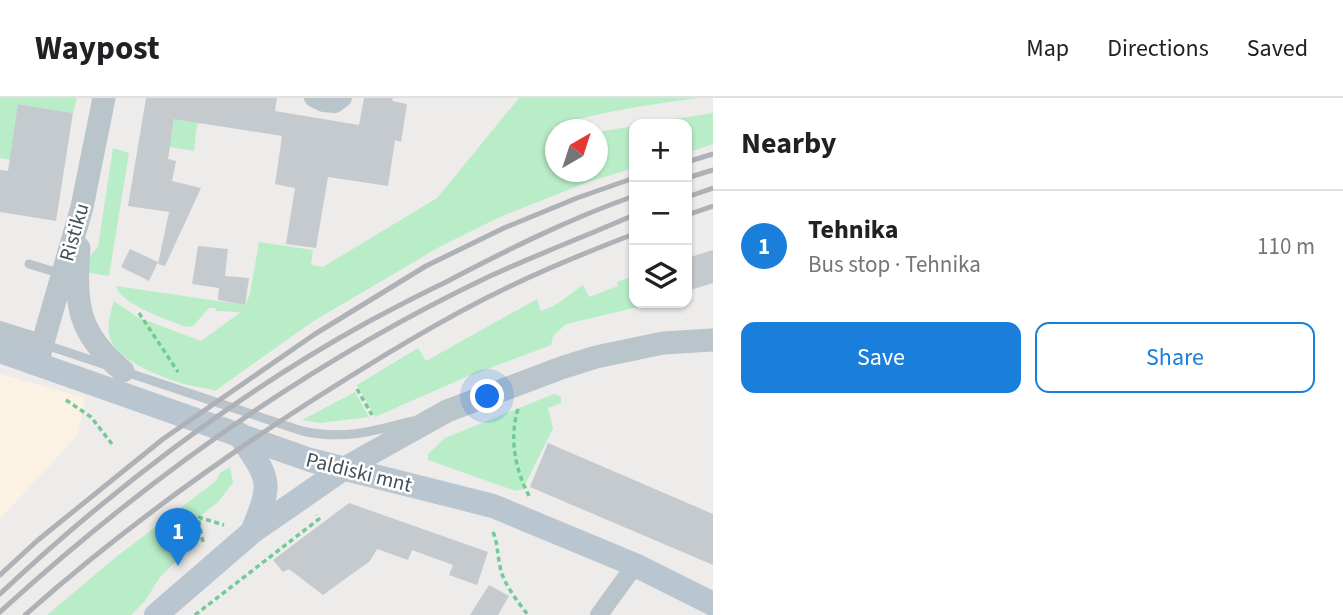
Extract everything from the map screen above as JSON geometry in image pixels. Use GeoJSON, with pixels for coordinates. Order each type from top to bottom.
{"type":"FeatureCollection","features":[{"type":"Feature","properties":{"kind":"main road","name":"Paldiski mnt"},"geometry":{"type":"LineString","coordinates":[[0,351],[39,353],[300,457],[494,506],[630,573],[713,604]]}},
{"type":"Feature","properties":{"kind":"main road"},"geometry":{"type":"LineString","coordinates":[[239,434],[263,471],[267,483],[264,502],[251,532]]}},
{"type":"Feature","properties":{"kind":"main road"},"geometry":{"type":"LineString","coordinates":[[156,615],[251,532],[343,469]]}},
{"type":"Feature","properties":{"kind":"street","name":"Ristiku"},"geometry":{"type":"LineString","coordinates":[[39,353],[69,276],[104,98]]}},
{"type":"Feature","properties":{"kind":"street"},"geometry":{"type":"LineString","coordinates":[[313,98],[323,103],[335,104],[343,98]]}},
{"type":"Feature","properties":{"kind":"street"},"geometry":{"type":"LineString","coordinates":[[69,276],[84,327],[105,356],[123,371]]}},
{"type":"Feature","properties":{"kind":"street","name":"Paldiski mnt"},"geometry":{"type":"LineString","coordinates":[[0,330],[39,353]]}},
{"type":"Feature","properties":{"kind":"street"},"geometry":{"type":"LineString","coordinates":[[343,469],[447,411],[596,357],[663,342],[713,340]]}},
{"type":"Feature","properties":{"kind":"street"},"geometry":{"type":"LineString","coordinates":[[600,615],[630,573]]}},
{"type":"Feature","properties":{"kind":"lane"},"geometry":{"type":"LineString","coordinates":[[29,264],[69,276]]}},
{"type":"Feature","properties":{"kind":"lane","name":"Paldiski mnt"},"geometry":{"type":"LineString","coordinates":[[39,353],[123,371],[302,431],[326,436],[355,435],[447,411]]}},
{"type":"Feature","properties":{"kind":"path"},"geometry":{"type":"LineString","coordinates":[[139,313],[181,376]]}},
{"type":"Feature","properties":{"kind":"path"},"geometry":{"type":"LineString","coordinates":[[357,389],[374,420]]}},
{"type":"Feature","properties":{"kind":"path"},"geometry":{"type":"LineString","coordinates":[[68,401],[91,417],[112,443]]}},
{"type":"Feature","properties":{"kind":"path"},"geometry":{"type":"LineString","coordinates":[[522,401],[517,412],[514,450],[518,475],[530,498]]}},
{"type":"Feature","properties":{"kind":"path"},"geometry":{"type":"LineString","coordinates":[[203,542],[198,517],[223,525]]}},
{"type":"Feature","properties":{"kind":"path"},"geometry":{"type":"LineString","coordinates":[[195,615],[319,519]]}},
{"type":"Feature","properties":{"kind":"path"},"geometry":{"type":"LineString","coordinates":[[491,527],[498,545],[500,568],[517,601],[528,615]]}},
{"type":"Feature","properties":{"kind":"shaded area"},"geometry":{"type":"Polygon","coordinates":[[[0,374],[85,398],[77,436],[0,519],[0,374]]]}},
{"type":"Feature","properties":{"kind":"green space"},"geometry":{"type":"Polygon","coordinates":[[[0,98],[77,98],[73,113],[19,104],[63,168],[0,158],[0,98]]]}},
{"type":"Feature","properties":{"kind":"green space"},"geometry":{"type":"Polygon","coordinates":[[[519,98],[698,98],[579,119],[545,119],[545,182],[588,182],[502,216],[441,246],[312,322],[215,391],[156,374],[132,362],[122,355],[110,338],[109,319],[114,301],[137,317],[201,341],[241,312],[216,311],[215,308],[209,308],[193,326],[186,327],[136,305],[120,293],[116,286],[245,305],[250,294],[259,242],[313,250],[311,265],[323,267],[437,198],[519,98]]]}},
{"type":"Feature","properties":{"kind":"green space"},"geometry":{"type":"Polygon","coordinates":[[[175,111],[202,123],[197,124],[194,151],[139,142],[172,135],[175,111]]]}},
{"type":"Feature","properties":{"kind":"green space"},"geometry":{"type":"Polygon","coordinates":[[[713,113],[713,144],[692,151],[692,119],[674,119],[713,113]]]}},
{"type":"Feature","properties":{"kind":"green space"},"geometry":{"type":"Polygon","coordinates":[[[629,127],[629,170],[608,176],[608,130],[629,127]]]}},
{"type":"Feature","properties":{"kind":"green space"},"geometry":{"type":"Polygon","coordinates":[[[113,148],[129,153],[109,276],[86,272],[88,258],[98,247],[113,148]]]}},
{"type":"Feature","properties":{"kind":"green space"},"geometry":{"type":"Polygon","coordinates":[[[629,278],[629,308],[634,308],[566,324],[553,336],[551,345],[466,377],[375,417],[357,385],[418,348],[426,361],[537,299],[541,311],[558,303],[583,285],[589,297],[618,286],[617,282],[629,278]]]}},
{"type":"Feature","properties":{"kind":"green space"},"geometry":{"type":"Polygon","coordinates":[[[355,392],[369,417],[320,423],[302,420],[355,392]]]}},
{"type":"Feature","properties":{"kind":"green space"},"geometry":{"type":"Polygon","coordinates":[[[554,394],[561,397],[561,403],[548,408],[553,428],[523,489],[516,491],[428,460],[428,454],[445,438],[554,394]]]}},
{"type":"Feature","properties":{"kind":"green space"},"geometry":{"type":"Polygon","coordinates":[[[230,467],[233,483],[217,503],[196,519],[198,540],[160,577],[145,601],[131,615],[47,615],[116,557],[216,481],[220,473],[230,467]]]}},
{"type":"Feature","properties":{"kind":"building"},"geometry":{"type":"Polygon","coordinates":[[[146,98],[277,98],[275,111],[359,125],[364,98],[393,98],[392,101],[407,104],[401,142],[395,140],[388,186],[328,177],[316,248],[286,244],[295,188],[275,184],[282,136],[174,119],[168,159],[176,161],[172,181],[201,188],[165,266],[158,264],[169,212],[128,206],[146,98]]]}},
{"type":"Feature","properties":{"kind":"building"},"geometry":{"type":"Polygon","coordinates":[[[18,104],[73,113],[56,221],[0,212],[0,170],[8,171],[18,104]]]}},
{"type":"Feature","properties":{"kind":"building"},"geometry":{"type":"Polygon","coordinates":[[[198,246],[228,249],[225,276],[249,278],[245,305],[218,300],[219,288],[192,284],[198,246]]]}},
{"type":"Feature","properties":{"kind":"building"},"geometry":{"type":"Polygon","coordinates":[[[130,249],[158,262],[149,281],[121,267],[130,249]]]}},
{"type":"Feature","properties":{"kind":"building"},"geometry":{"type":"Polygon","coordinates":[[[713,250],[713,283],[692,289],[692,256],[713,250]]]}},
{"type":"Feature","properties":{"kind":"building"},"geometry":{"type":"Polygon","coordinates":[[[548,443],[713,514],[713,565],[530,487],[548,443]]]}},
{"type":"Feature","properties":{"kind":"building"},"geometry":{"type":"Polygon","coordinates":[[[349,503],[488,552],[477,585],[449,575],[453,565],[412,550],[408,560],[377,549],[370,561],[323,595],[289,569],[283,572],[273,560],[349,503]]]}},
{"type":"Feature","properties":{"kind":"building"},"geometry":{"type":"Polygon","coordinates":[[[489,585],[509,596],[498,615],[470,615],[489,585]]]}},
{"type":"Feature","properties":{"kind":"railway"},"geometry":{"type":"LineString","coordinates":[[692,160],[713,154]]}},
{"type":"Feature","properties":{"kind":"railway"},"geometry":{"type":"LineString","coordinates":[[692,176],[713,170]]}},
{"type":"Feature","properties":{"kind":"railway"},"geometry":{"type":"LineString","coordinates":[[0,575],[38,540],[163,439],[315,334],[426,266],[504,228],[629,180]]}},
{"type":"Feature","properties":{"kind":"railway"},"geometry":{"type":"LineString","coordinates":[[692,195],[713,188]]}},
{"type":"Feature","properties":{"kind":"railway"},"geometry":{"type":"LineString","coordinates":[[0,594],[129,483],[269,381],[366,323],[416,297],[538,236],[629,198]]}},
{"type":"Feature","properties":{"kind":"railway"},"geometry":{"type":"LineString","coordinates":[[692,213],[713,206]]}},
{"type":"Feature","properties":{"kind":"railway"},"geometry":{"type":"LineString","coordinates":[[0,612],[113,515],[232,426],[293,385],[356,347],[488,277],[629,217]]}},
{"type":"Feature","properties":{"kind":"railway"},"geometry":{"type":"LineString","coordinates":[[25,615],[92,558],[196,479],[357,372],[489,296],[629,236]]}},
{"type":"Feature","properties":{"kind":"place","name":"Tehnika"},"geometry":{"type":"Point","coordinates":[178,566]}}]}
